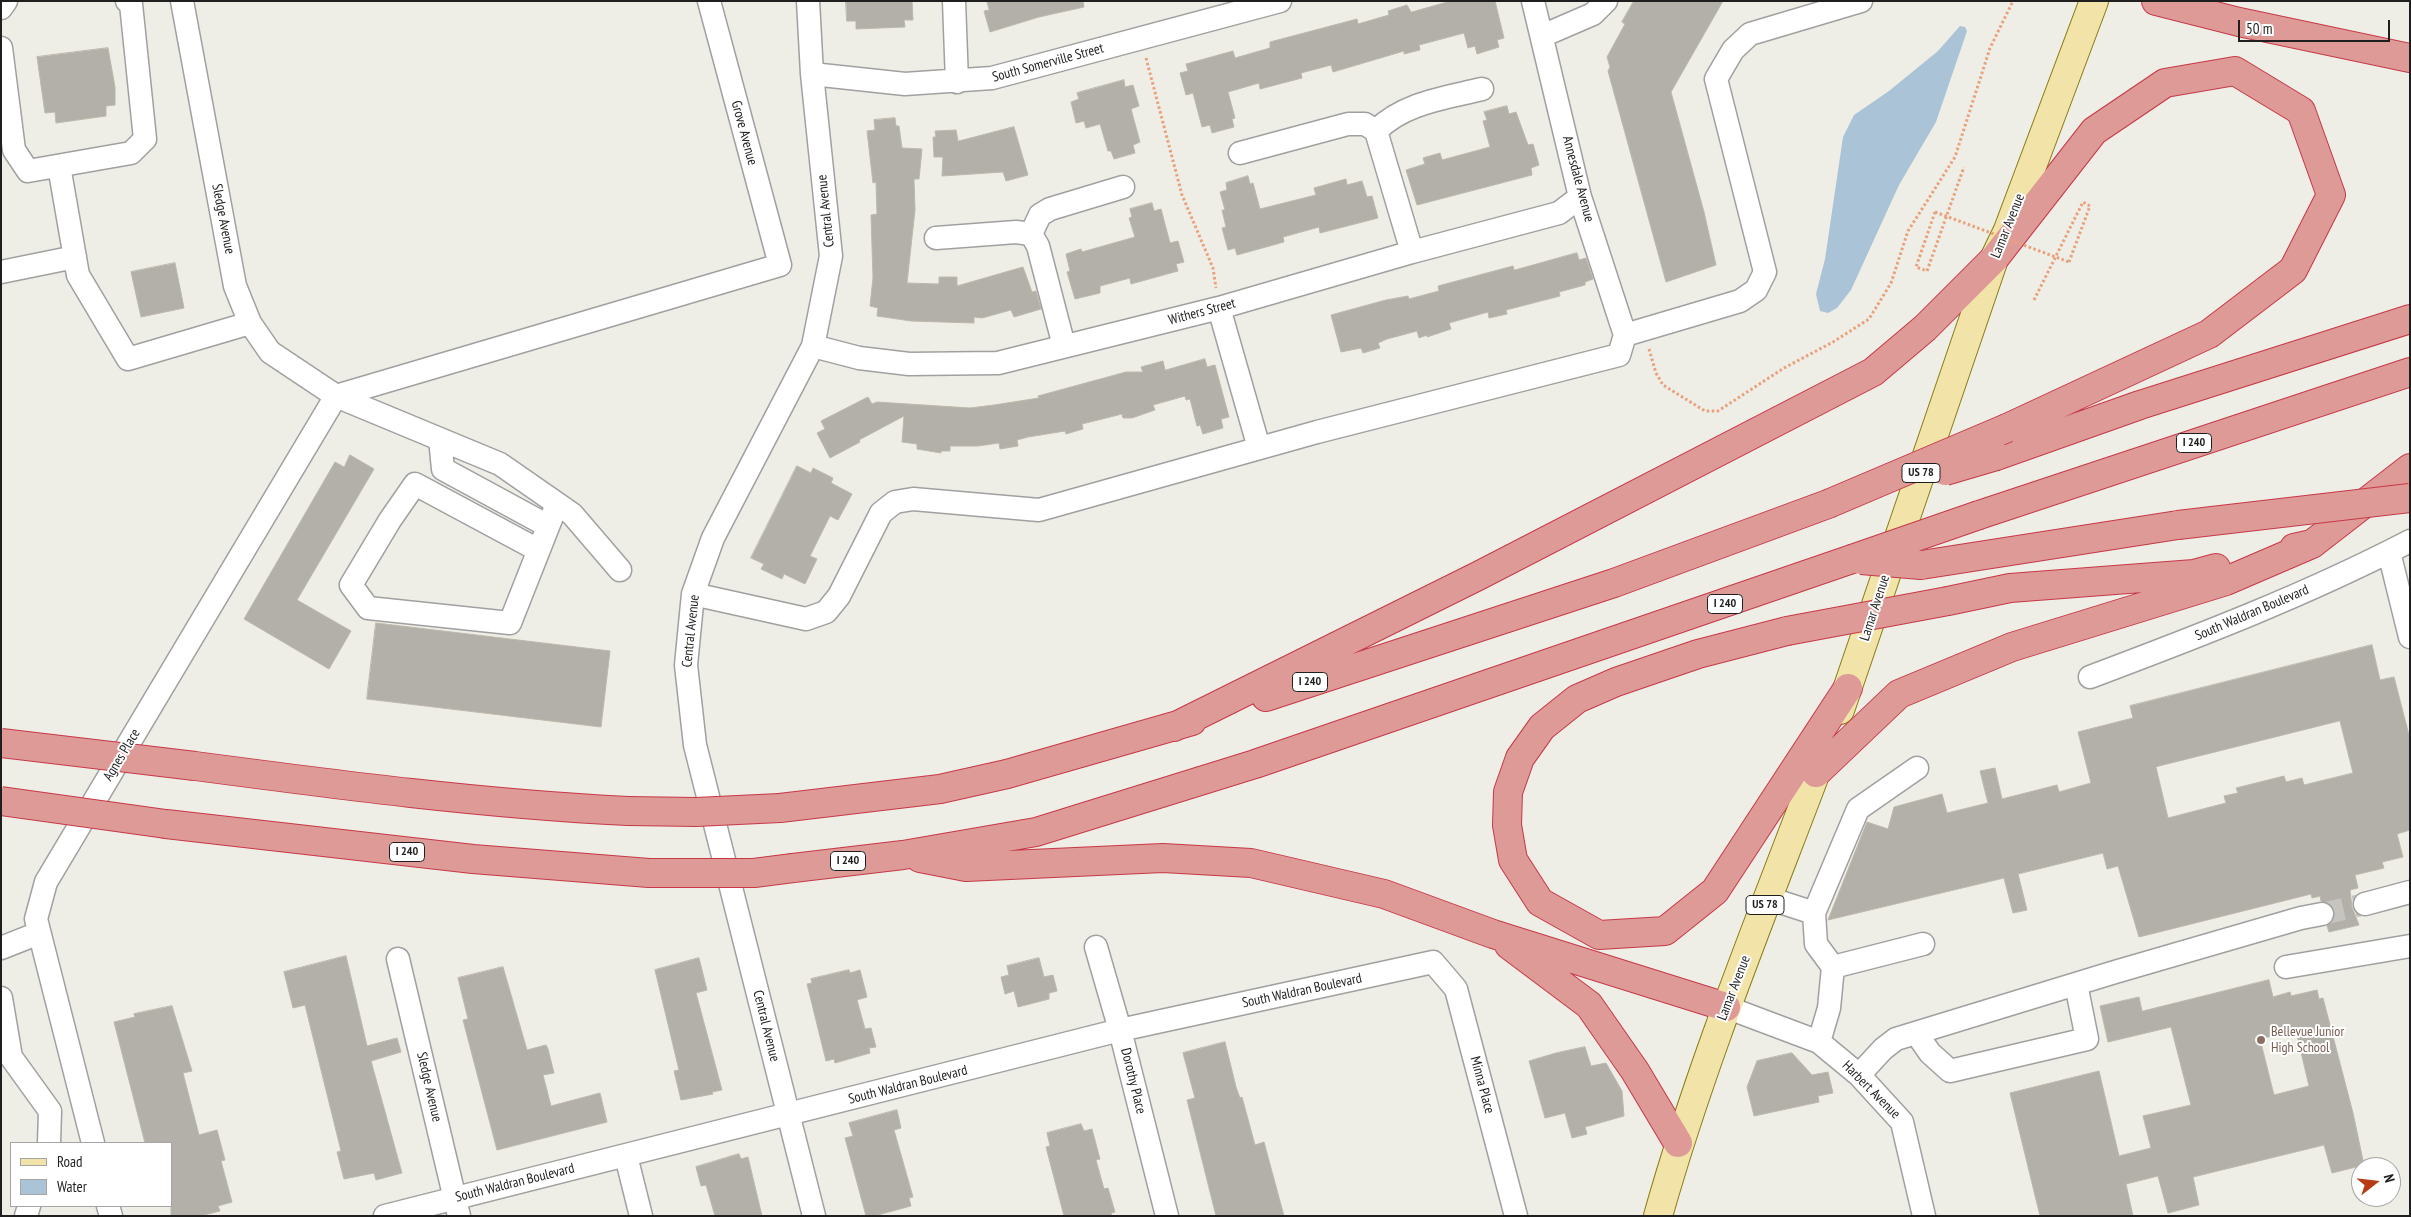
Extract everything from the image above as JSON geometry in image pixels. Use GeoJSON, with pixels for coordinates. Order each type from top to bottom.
{"type":"FeatureCollection","features":[{"type":"Feature","properties":{"kind":"highway"},"geometry":{"type":"LineString","coordinates":[[2156,1],[2239,22],[2410,58]]}},
{"type":"Feature","properties":{"kind":"highway"},"geometry":{"type":"LineString","coordinates":[[2212,1],[2239,22]]}},
{"type":"Feature","properties":{"kind":"highway"},"geometry":{"type":"LineString","coordinates":[[1174,727],[1478,576],[1873,372],[1925,328],[1994,259],[2094,131],[2165,83],[2235,70],[2301,111],[2331,195],[2293,270],[2209,334],[2007,428],[1828,504]]}},
{"type":"Feature","properties":{"kind":"highway","name":"I 240"},"geometry":{"type":"LineString","coordinates":[[1,743],[478,800],[566,808],[696,812],[780,808],[884,798],[940,789],[1007,774],[1174,727],[1614,583],[1828,504],[1996,456],[2140,405],[2407,319]]}},
{"type":"Feature","properties":{"kind":"highway","name":"I 240"},"geometry":{"type":"LineString","coordinates":[[1,801],[166,824],[473,860],[648,873],[754,873],[903,854],[1036,832],[1198,782],[1979,515],[2410,372]]}},
{"type":"Feature","properties":{"kind":"highway"},"geometry":{"type":"LineString","coordinates":[[1816,773],[1899,694],[2012,647],[2226,581],[2312,544],[2410,468]]}},
{"type":"Feature","properties":{"kind":"highway"},"geometry":{"type":"LineString","coordinates":[[1852,559],[1921,565],[2178,525],[2410,498]]}},
{"type":"Feature","properties":{"kind":"highway"},"geometry":{"type":"LineString","coordinates":[[1848,688],[1715,891],[1665,931],[1599,935],[1540,902],[1513,860],[1507,825],[1508,792],[1520,758],[1542,727],[1577,699],[1616,682],[1698,654],[1787,631],[2010,588],[2194,574],[2312,544]]}},
{"type":"Feature","properties":{"kind":"highway"},"geometry":{"type":"LineString","coordinates":[[903,854],[966,867],[1163,858],[1251,863],[1384,894],[1493,934],[1726,1007]]}},
{"type":"Feature","properties":{"kind":"highway"},"geometry":{"type":"LineString","coordinates":[[1493,934],[1589,1005],[1635,1071],[1678,1143]]}},
{"type":"Feature","properties":{"kind":"main road","name":"Lamar Avenue"},"geometry":{"type":"LineString","coordinates":[[1658,1216],[1678,1143],[1726,1007],[1848,688],[1994,259],[2008,230],[2094,1]]}},
{"type":"Feature","properties":{"kind":"street"},"geometry":{"type":"LineString","coordinates":[[1,8],[6,1]]}},
{"type":"Feature","properties":{"kind":"street"},"geometry":{"type":"LineString","coordinates":[[1,48],[14,150],[28,171],[131,153],[145,139],[131,4],[127,1]]}},
{"type":"Feature","properties":{"kind":"street","name":"Sledge Avenue"},"geometry":{"type":"LineString","coordinates":[[182,1],[235,286],[250,322],[270,352],[336,396]]}},
{"type":"Feature","properties":{"kind":"street","name":"Grove Avenue"},"geometry":{"type":"LineString","coordinates":[[336,396],[780,265],[709,1]]}},
{"type":"Feature","properties":{"kind":"street","name":"Central Avenue"},"geometry":{"type":"LineString","coordinates":[[808,1],[812,74],[831,256],[813,346],[713,538],[693,594],[686,665],[695,745],[814,1216]]}},
{"type":"Feature","properties":{"kind":"street"},"geometry":{"type":"LineString","coordinates":[[954,1],[957,82]]}},
{"type":"Feature","properties":{"kind":"street","name":"South Somerville Street"},"geometry":{"type":"LineString","coordinates":[[812,74],[905,84],[957,82],[992,78],[1280,1]]}},
{"type":"Feature","properties":{"kind":"street","name":"Annesdale Avenue"},"geometry":{"type":"LineString","coordinates":[[1533,1],[1580,197],[1629,340]]}},
{"type":"Feature","properties":{"kind":"street"},"geometry":{"type":"LineString","coordinates":[[1542,36],[1593,14],[1606,1]]}},
{"type":"Feature","properties":{"kind":"street"},"geometry":{"type":"LineString","coordinates":[[693,594],[806,619],[826,612],[839,596],[881,513],[895,502],[914,498],[1039,510],[1629,340],[1740,301],[1756,290],[1765,272],[1716,79],[1733,50],[1750,34],[1861,1]]}},
{"type":"Feature","properties":{"kind":"street"},"geometry":{"type":"LineString","coordinates":[[1376,131],[1388,118],[1408,108],[1482,89]]}},
{"type":"Feature","properties":{"kind":"street"},"geometry":{"type":"LineString","coordinates":[[1240,153],[1348,124],[1365,124],[1376,131],[1412,252]]}},
{"type":"Feature","properties":{"kind":"street"},"geometry":{"type":"LineString","coordinates":[[59,166],[78,275],[128,359],[250,322]]}},
{"type":"Feature","properties":{"kind":"street"},"geometry":{"type":"LineString","coordinates":[[1031,234],[1040,215],[1050,209],[1123,187]]}},
{"type":"Feature","properties":{"kind":"street","name":"Withers Street"},"geometry":{"type":"LineString","coordinates":[[813,346],[859,358],[910,364],[998,363],[1219,308],[1412,252],[1560,213],[1580,197]]}},
{"type":"Feature","properties":{"kind":"street"},"geometry":{"type":"LineString","coordinates":[[936,238],[1016,232],[1031,234]]}},
{"type":"Feature","properties":{"kind":"street"},"geometry":{"type":"LineString","coordinates":[[1031,234],[1038,246],[1064,346]]}},
{"type":"Feature","properties":{"kind":"street"},"geometry":{"type":"LineString","coordinates":[[1,272],[75,257]]}},
{"type":"Feature","properties":{"kind":"street"},"geometry":{"type":"LineString","coordinates":[[1219,308],[1258,448]]}},
{"type":"Feature","properties":{"kind":"street"},"geometry":{"type":"LineString","coordinates":[[336,396],[500,464],[572,514],[620,570]]}},
{"type":"Feature","properties":{"kind":"street","name":"Agnes Place"},"geometry":{"type":"LineString","coordinates":[[92,1142],[36,919],[46,882],[336,396]]}},
{"type":"Feature","properties":{"kind":"street"},"geometry":{"type":"LineString","coordinates":[[440,439],[443,469],[548,526]]}},
{"type":"Feature","properties":{"kind":"street"},"geometry":{"type":"LineString","coordinates":[[538,550],[415,484],[390,520],[351,585],[368,608],[510,623],[557,504]]}},
{"type":"Feature","properties":{"kind":"street","name":"South Waldran Boulevard"},"geometry":{"type":"LineString","coordinates":[[2090,677],[2244,619],[2352,571],[2410,541]]}},
{"type":"Feature","properties":{"kind":"street"},"geometry":{"type":"LineString","coordinates":[[2389,552],[2410,637]]}},
{"type":"Feature","properties":{"kind":"street"},"geometry":{"type":"LineString","coordinates":[[1819,1042],[1829,1008],[1833,967],[1816,944],[1814,913],[1858,809],[1917,768]]}},
{"type":"Feature","properties":{"kind":"street"},"geometry":{"type":"LineString","coordinates":[[2365,904],[2410,892]]}},
{"type":"Feature","properties":{"kind":"street"},"geometry":{"type":"LineString","coordinates":[[1768,898],[1814,913]]}},
{"type":"Feature","properties":{"kind":"street"},"geometry":{"type":"LineString","coordinates":[[1859,1075],[1883,1049],[1896,1039],[2300,918],[2322,914]]}},
{"type":"Feature","properties":{"kind":"street"},"geometry":{"type":"LineString","coordinates":[[1,948],[39,932]]}},
{"type":"Feature","properties":{"kind":"street"},"geometry":{"type":"LineString","coordinates":[[1833,967],[1923,944]]}},
{"type":"Feature","properties":{"kind":"street"},"geometry":{"type":"LineString","coordinates":[[2286,967],[2410,946]]}},
{"type":"Feature","properties":{"kind":"street","name":"Dorothy Place"},"geometry":{"type":"LineString","coordinates":[[1096,947],[1120,1030],[1167,1216]]}},
{"type":"Feature","properties":{"kind":"street","name":"Sledge Avenue"},"geometry":{"type":"LineString","coordinates":[[398,959],[457,1207]]}},
{"type":"Feature","properties":{"kind":"street","name":"South Waldran Boulevard"},"geometry":{"type":"LineString","coordinates":[[385,1216],[457,1207],[626,1156],[789,1116],[1120,1030],[1433,962]]}},
{"type":"Feature","properties":{"kind":"street","name":"Minna Place"},"geometry":{"type":"LineString","coordinates":[[1433,962],[1456,989],[1516,1216]]}},
{"type":"Feature","properties":{"kind":"street"},"geometry":{"type":"LineString","coordinates":[[1916,1033],[1930,1054],[1950,1071],[2087,1039],[2076,984]]}},
{"type":"Feature","properties":{"kind":"street"},"geometry":{"type":"LineString","coordinates":[[1,998],[6,1054],[50,1111],[48,1142]]}},
{"type":"Feature","properties":{"kind":"street","name":"Harbert Avenue"},"geometry":{"type":"LineString","coordinates":[[1726,1007],[1819,1042],[1859,1075],[1902,1122],[1924,1216]]}},
{"type":"Feature","properties":{"kind":"street"},"geometry":{"type":"LineString","coordinates":[[626,1156],[641,1216]]}},
{"type":"Feature","properties":{"kind":"path"},"geometry":{"type":"LineString","coordinates":[[1629,340],[1659,381],[1705,410],[1718,411],[1784,368],[1833,342],[1869,319],[1891,283],[1908,231],[1955,157],[1990,48],[2013,1]]}},
{"type":"Feature","properties":{"kind":"path"},"geometry":{"type":"LineString","coordinates":[[1141,38],[1182,195],[1213,268],[1219,308]]}},
{"type":"Feature","properties":{"kind":"path"},"geometry":{"type":"LineString","coordinates":[[1964,167],[1927,271],[1916,267],[1935,212],[2069,262],[2090,206],[2083,202],[2034,300]]}},
{"type":"Feature","properties":{"kind":"water"},"geometry":{"type":"Polygon","coordinates":[[[1960,26],[1965,27],[1967,31],[1936,122],[1899,185],[1851,290],[1837,308],[1828,313],[1820,311],[1816,294],[1825,259],[1843,137],[1854,115],[1889,91],[1938,51],[1960,26]]]}},
{"type":"Feature","properties":{"kind":"building"},"geometry":{"type":"Polygon","coordinates":[[[846,1],[912,1],[913,20],[904,20],[905,27],[856,29],[856,21],[847,21],[846,1]]]}},
{"type":"Feature","properties":{"kind":"building"},"geometry":{"type":"Polygon","coordinates":[[[987,1],[1083,1],[1084,7],[1039,17],[990,32],[984,11],[989,10],[987,1]]]}},
{"type":"Feature","properties":{"kind":"building"},"geometry":{"type":"Polygon","coordinates":[[[1451,1],[1495,1],[1504,38],[1497,40],[1499,47],[1477,54],[1475,46],[1468,48],[1464,33],[1419,45],[1420,50],[1404,54],[1404,51],[1333,72],[1331,65],[1301,73],[1302,78],[1260,89],[1259,83],[1228,92],[1235,118],[1232,119],[1234,127],[1212,133],[1210,125],[1202,127],[1193,93],[1186,95],[1180,73],[1188,71],[1186,64],[1233,51],[1235,58],[1270,48],[1270,42],[1357,19],[1358,24],[1389,15],[1388,11],[1407,5],[1411,12],[1451,1]]]}},
{"type":"Feature","properties":{"kind":"building"},"geometry":{"type":"Polygon","coordinates":[[[1634,1],[1723,1],[1671,92],[1704,212],[1716,265],[1666,282],[1608,71],[1610,67],[1607,57],[1625,24],[1622,22],[1634,1]]]}},
{"type":"Feature","properties":{"kind":"building"},"geometry":{"type":"Polygon","coordinates":[[[108,48],[115,87],[115,105],[106,106],[106,116],[56,123],[55,112],[45,113],[37,57],[108,48]]]}},
{"type":"Feature","properties":{"kind":"building"},"geometry":{"type":"Polygon","coordinates":[[[1124,80],[1125,87],[1133,85],[1139,106],[1131,109],[1140,142],[1133,145],[1135,153],[1114,159],[1111,151],[1108,151],[1100,124],[1086,128],[1084,121],[1076,123],[1071,102],[1079,99],[1077,93],[1124,80]]]}},
{"type":"Feature","properties":{"kind":"building"},"geometry":{"type":"Polygon","coordinates":[[[1507,106],[1509,114],[1516,112],[1528,145],[1533,144],[1539,165],[1531,168],[1532,175],[1417,205],[1406,170],[1425,164],[1423,158],[1440,153],[1442,160],[1490,147],[1483,121],[1487,120],[1484,112],[1507,106]]]}},
{"type":"Feature","properties":{"kind":"building"},"geometry":{"type":"Polygon","coordinates":[[[895,118],[896,126],[899,126],[902,148],[922,149],[919,179],[914,179],[915,210],[907,283],[939,284],[939,277],[957,277],[957,286],[1023,267],[1032,292],[1036,291],[1041,309],[1014,317],[1011,310],[982,318],[974,317],[974,323],[911,321],[877,316],[878,308],[870,306],[873,278],[871,215],[877,214],[876,182],[873,183],[867,131],[875,130],[874,120],[895,118]]]}},
{"type":"Feature","properties":{"kind":"building"},"geometry":{"type":"Polygon","coordinates":[[[1014,127],[1028,175],[1006,181],[1003,172],[942,176],[943,157],[934,157],[933,137],[936,137],[935,131],[956,130],[958,141],[1014,127]]]}},
{"type":"Feature","properties":{"kind":"building"},"geometry":{"type":"Polygon","coordinates":[[[1248,176],[1250,184],[1253,183],[1260,209],[1316,195],[1314,188],[1346,179],[1347,185],[1362,181],[1367,197],[1372,196],[1378,218],[1320,233],[1319,227],[1283,237],[1284,242],[1237,255],[1235,248],[1228,250],[1222,228],[1226,227],[1222,210],[1225,210],[1220,192],[1227,190],[1226,183],[1248,176]]]}},
{"type":"Feature","properties":{"kind":"building"},"geometry":{"type":"Polygon","coordinates":[[[1152,203],[1154,211],[1161,209],[1170,243],[1178,241],[1184,262],[1176,264],[1178,271],[1131,284],[1130,278],[1100,286],[1100,293],[1075,299],[1067,272],[1070,271],[1066,254],[1081,249],[1082,252],[1135,237],[1129,218],[1132,217],[1130,209],[1152,203]]]}},
{"type":"Feature","properties":{"kind":"building"},"geometry":{"type":"Polygon","coordinates":[[[1577,253],[1579,260],[1586,258],[1593,279],[1585,282],[1585,285],[1559,292],[1560,296],[1506,310],[1507,314],[1489,318],[1488,312],[1449,323],[1451,329],[1427,337],[1427,335],[1419,338],[1417,331],[1387,339],[1378,343],[1380,348],[1363,353],[1361,348],[1341,352],[1331,315],[1386,300],[1408,296],[1409,299],[1439,291],[1438,286],[1513,266],[1514,270],[1577,253]]]}},
{"type":"Feature","properties":{"kind":"building"},"geometry":{"type":"Polygon","coordinates":[[[175,263],[184,308],[141,317],[131,272],[175,263]]]}},
{"type":"Feature","properties":{"kind":"building"},"geometry":{"type":"Polygon","coordinates":[[[1205,359],[1207,367],[1215,365],[1229,417],[1221,419],[1223,428],[1203,434],[1200,425],[1197,426],[1190,399],[1186,400],[1185,396],[1153,405],[1155,410],[1132,418],[1123,418],[1122,414],[1082,424],[1083,429],[1066,434],[1065,431],[1017,440],[1018,446],[1000,449],[999,443],[978,446],[950,446],[950,451],[941,451],[941,453],[917,449],[917,444],[902,442],[904,416],[830,458],[817,433],[825,429],[821,421],[868,397],[872,404],[877,402],[970,408],[1039,398],[1038,396],[1126,372],[1143,372],[1141,367],[1163,361],[1165,370],[1205,359]]]}},
{"type":"Feature","properties":{"kind":"building"},"geometry":{"type":"Polygon","coordinates":[[[350,455],[374,469],[297,600],[351,631],[329,669],[244,619],[335,462],[344,467],[350,455]]]}},
{"type":"Feature","properties":{"kind":"building"},"geometry":{"type":"Polygon","coordinates":[[[797,466],[811,473],[813,468],[833,478],[831,483],[852,494],[838,520],[830,516],[810,556],[817,559],[805,584],[784,574],[782,579],[761,569],[764,564],[751,558],[797,466]]]}},
{"type":"Feature","properties":{"kind":"building"},"geometry":{"type":"Polygon","coordinates":[[[376,623],[610,651],[601,727],[367,699],[376,623]]]}},
{"type":"Feature","properties":{"kind":"building"},"geometry":{"type":"Polygon","coordinates":[[[2372,645],[2380,680],[2394,677],[2410,739],[2410,830],[2397,834],[2403,857],[2382,862],[2384,868],[2355,875],[2358,888],[2350,890],[2352,907],[2359,925],[2329,932],[2327,926],[2334,919],[2335,911],[2332,905],[2321,901],[2320,896],[2312,898],[2311,894],[2139,937],[2118,866],[2107,869],[2103,853],[2018,874],[2027,910],[2013,913],[2004,878],[1828,920],[1867,822],[1888,829],[1894,807],[1942,794],[1947,813],[1988,803],[1980,771],[1995,768],[2002,799],[2057,785],[2059,792],[2091,783],[2078,732],[2133,718],[2130,706],[2372,645]],[[2340,721],[2156,767],[2168,818],[2226,803],[2224,796],[2238,793],[2236,788],[2284,776],[2286,782],[2302,778],[2304,785],[2353,773],[2340,721]]]}},
{"type":"Feature","properties":{"kind":"building"},"geometry":{"type":"Polygon","coordinates":[[[346,956],[367,1046],[397,1038],[401,1052],[371,1061],[402,1173],[376,1180],[374,1173],[344,1179],[337,1152],[341,1151],[305,1005],[293,1008],[284,972],[346,956]]]}},
{"type":"Feature","properties":{"kind":"building"},"geometry":{"type":"Polygon","coordinates":[[[699,958],[707,990],[696,993],[722,1090],[712,1092],[713,1094],[681,1100],[674,1071],[679,1070],[655,970],[699,958]]]}},
{"type":"Feature","properties":{"kind":"building"},"geometry":{"type":"Polygon","coordinates":[[[1039,958],[1044,977],[1053,975],[1057,991],[1049,993],[1049,999],[1018,1007],[1014,991],[1005,994],[1001,977],[1009,975],[1007,966],[1039,958]]]}},
{"type":"Feature","properties":{"kind":"building"},"geometry":{"type":"Polygon","coordinates":[[[503,967],[527,1050],[546,1045],[548,1049],[554,1073],[543,1075],[551,1106],[600,1093],[607,1122],[497,1150],[463,1020],[468,1019],[458,978],[503,967]]]}},
{"type":"Feature","properties":{"kind":"building"},"geometry":{"type":"Polygon","coordinates":[[[849,970],[850,973],[860,970],[867,997],[857,1000],[865,1029],[871,1028],[876,1047],[869,1048],[870,1053],[835,1063],[834,1059],[826,1061],[807,984],[812,983],[811,979],[849,970]]]}},
{"type":"Feature","properties":{"kind":"building"},"geometry":{"type":"Polygon","coordinates":[[[2269,980],[2273,997],[2290,992],[2291,996],[2317,990],[2319,999],[2323,998],[2353,1113],[2362,1157],[2351,1157],[2351,1168],[2332,1173],[2324,1145],[2193,1177],[2199,1205],[2168,1213],[2158,1176],[2126,1184],[2133,1216],[2040,1216],[2010,1093],[2099,1071],[2119,1156],[2151,1148],[2143,1116],[2191,1105],[2171,1027],[2108,1042],[2100,1006],[2139,997],[2142,1011],[2269,980]],[[2296,1031],[2260,1039],[2274,1095],[2309,1086],[2296,1031]]]}},
{"type":"Feature","properties":{"kind":"building"},"geometry":{"type":"Polygon","coordinates":[[[172,1006],[192,1071],[183,1073],[199,1135],[217,1130],[225,1160],[221,1161],[232,1202],[218,1206],[220,1211],[200,1216],[171,1216],[172,1142],[145,1142],[114,1022],[135,1017],[134,1014],[172,1006]]]}},
{"type":"Feature","properties":{"kind":"building"},"geometry":{"type":"Polygon","coordinates":[[[1225,1042],[1236,1087],[1240,1098],[1242,1097],[1255,1145],[1264,1142],[1284,1216],[1216,1216],[1187,1100],[1195,1098],[1183,1053],[1225,1042]]]}},
{"type":"Feature","properties":{"kind":"building"},"geometry":{"type":"Polygon","coordinates":[[[1585,1047],[1591,1066],[1606,1063],[1622,1091],[1624,1116],[1585,1127],[1587,1134],[1572,1138],[1565,1113],[1545,1118],[1529,1061],[1585,1047]]]}},
{"type":"Feature","properties":{"kind":"building"},"geometry":{"type":"Polygon","coordinates":[[[1792,1053],[1812,1075],[1828,1072],[1833,1093],[1818,1096],[1819,1102],[1754,1116],[1747,1087],[1757,1061],[1792,1053]]]}},
{"type":"Feature","properties":{"kind":"building"},"geometry":{"type":"Polygon","coordinates":[[[897,1110],[901,1128],[894,1130],[913,1197],[909,1198],[911,1206],[874,1216],[866,1216],[845,1138],[853,1136],[849,1123],[897,1110]]]}},
{"type":"Feature","properties":{"kind":"building"},"geometry":{"type":"Polygon","coordinates":[[[1081,1124],[1084,1131],[1092,1129],[1100,1159],[1096,1160],[1104,1189],[1108,1188],[1115,1212],[1111,1213],[1112,1216],[1064,1216],[1046,1147],[1050,1146],[1047,1133],[1081,1124]]]}},
{"type":"Feature","properties":{"kind":"building"},"geometry":{"type":"Polygon","coordinates":[[[739,1154],[741,1159],[748,1157],[762,1216],[715,1216],[706,1185],[701,1186],[696,1167],[739,1154]]]}},
{"type":"Feature","properties":{"kind":"tunnel"},"geometry":{"type":"LineString","coordinates":[[2322,914],[2365,904]]}},
{"type":"Feature","properties":{"kind":"place","name":"Bellevue Junior High School"},"geometry":{"type":"Point","coordinates":[2261,1040]}}]}
